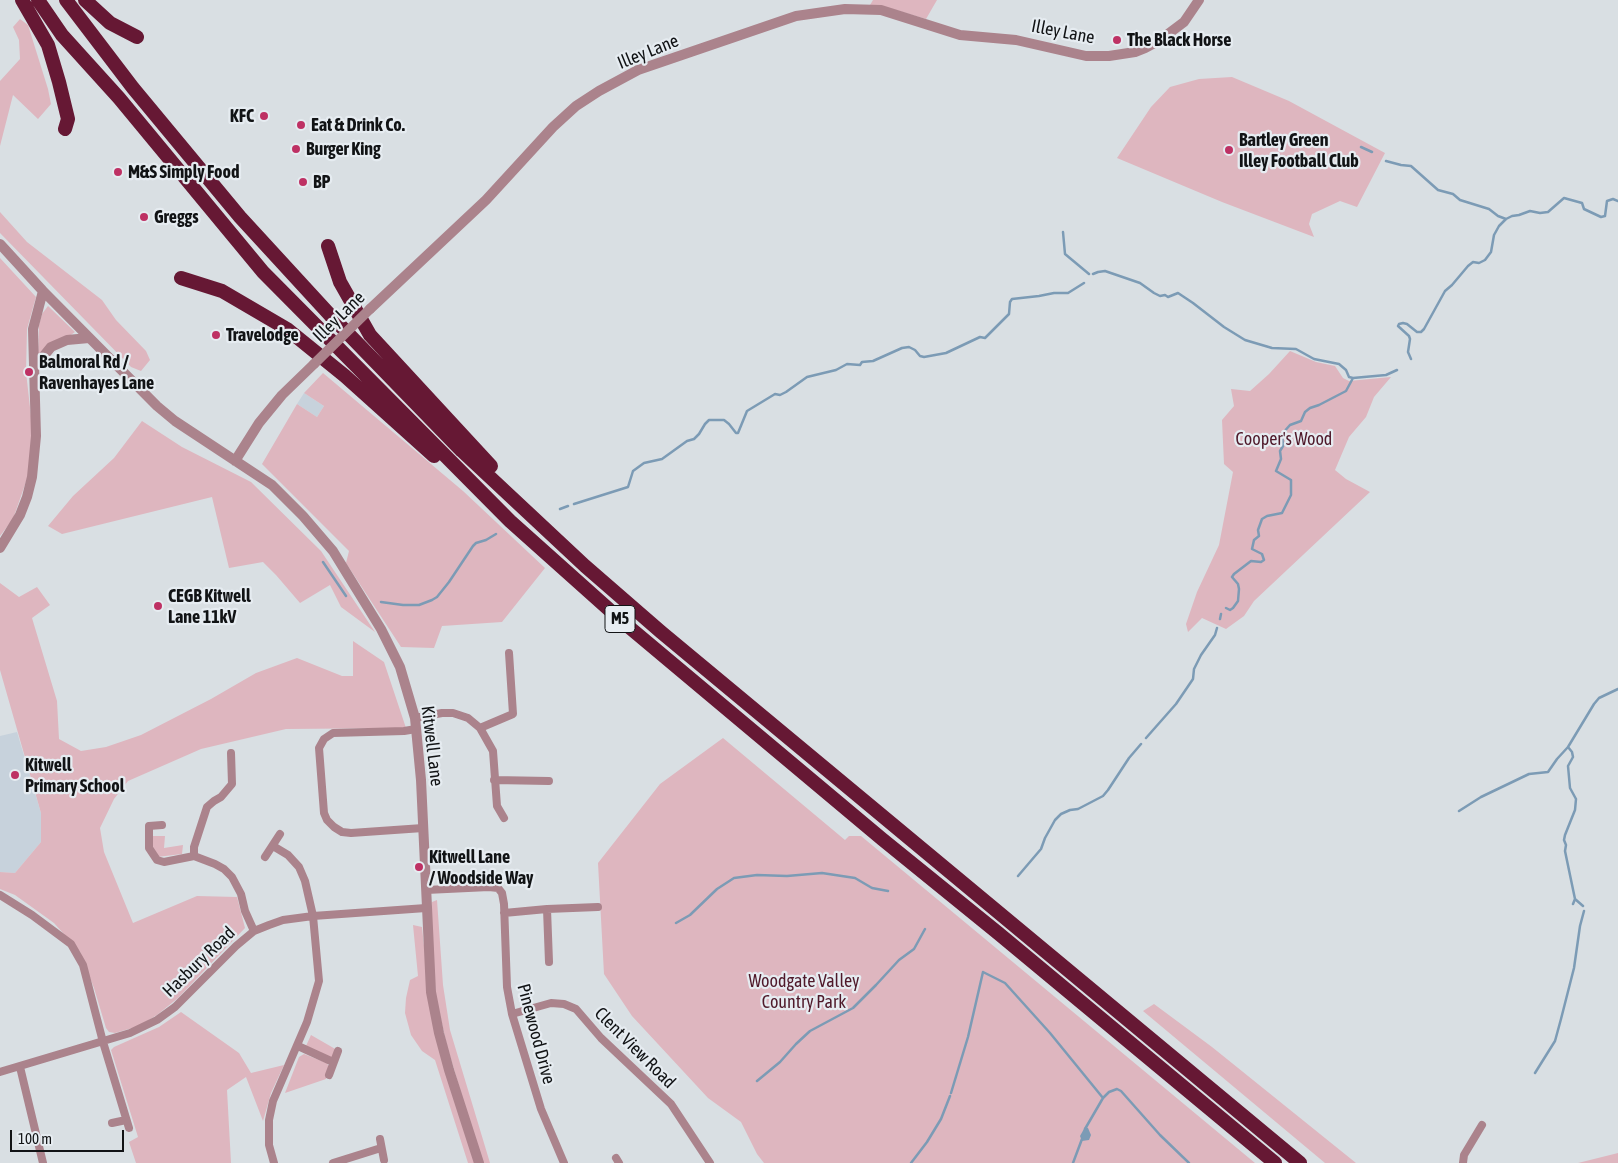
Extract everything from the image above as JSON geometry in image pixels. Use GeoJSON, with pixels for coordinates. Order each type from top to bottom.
{"type":"FeatureCollection","features":[{"type":"Feature","properties":{"kind":"highway"},"geometry":{"type":"LineString","coordinates":[[22,0],[48,45],[68,119],[65,129]]}},
{"type":"Feature","properties":{"kind":"highway","name":"M5"},"geometry":{"type":"LineString","coordinates":[[38,0],[62,35],[118,98],[262,272],[510,521],[631,628],[882,839],[1275,1163]]}},
{"type":"Feature","properties":{"kind":"highway","name":"M5"},"geometry":{"type":"LineString","coordinates":[[66,0],[133,88],[246,224],[330,315],[462,451],[585,566],[647,620],[1300,1163]]}},
{"type":"Feature","properties":{"kind":"highway"},"geometry":{"type":"LineString","coordinates":[[85,0],[110,23],[137,37]]}},
{"type":"Feature","properties":{"kind":"highway"},"geometry":{"type":"LineString","coordinates":[[328,246],[340,282],[370,335],[569,550]]}},
{"type":"Feature","properties":{"kind":"highway"},"geometry":{"type":"LineString","coordinates":[[181,278],[222,291],[287,329],[344,376],[510,521]]}},
{"type":"Feature","properties":{"kind":"street","name":"Illey Lane"},"geometry":{"type":"LineString","coordinates":[[235,460],[259,423],[282,395],[486,200],[553,127],[570,111],[599,91],[638,70],[796,16],[845,9],[881,10],[960,35],[1016,40],[1086,56],[1117,55],[1145,48],[1160,40],[1184,22],[1199,0]]}},
{"type":"Feature","properties":{"kind":"street","name":"Kitwell Lane"},"geometry":{"type":"LineString","coordinates":[[0,244],[42,291],[157,406],[175,421],[272,485],[303,516],[332,551],[381,630],[400,667],[414,718],[423,828],[432,992],[439,1033],[450,1074],[479,1163]]}},
{"type":"Feature","properties":{"kind":"street"},"geometry":{"type":"LineString","coordinates":[[0,548],[20,515],[32,477],[36,436],[33,329],[42,291]]}},
{"type":"Feature","properties":{"kind":"street"},"geometry":{"type":"LineString","coordinates":[[34,368],[51,347],[67,340],[88,338]]}},
{"type":"Feature","properties":{"kind":"street"},"geometry":{"type":"LineString","coordinates":[[480,728],[513,714],[509,653]]}},
{"type":"Feature","properties":{"kind":"street"},"geometry":{"type":"LineString","coordinates":[[414,718],[453,713],[468,718],[480,728],[493,751],[497,806],[504,818]]}},
{"type":"Feature","properties":{"kind":"street"},"geometry":{"type":"LineString","coordinates":[[416,729],[333,733],[324,739],[320,748],[320,758],[324,813],[327,820],[334,827],[342,832],[351,833],[423,828]]}},
{"type":"Feature","properties":{"kind":"street"},"geometry":{"type":"LineString","coordinates":[[194,856],[194,847],[207,807],[221,798],[232,784],[232,753]]}},
{"type":"Feature","properties":{"kind":"street"},"geometry":{"type":"LineString","coordinates":[[494,780],[549,781]]}},
{"type":"Feature","properties":{"kind":"street"},"geometry":{"type":"LineString","coordinates":[[162,825],[149,826],[149,848],[157,860],[164,862],[194,856],[224,868],[241,894],[245,911],[254,931]]}},
{"type":"Feature","properties":{"kind":"street"},"geometry":{"type":"LineString","coordinates":[[265,856],[280,834]]}},
{"type":"Feature","properties":{"kind":"street"},"geometry":{"type":"LineString","coordinates":[[273,846],[288,856],[299,867],[305,881],[313,916],[319,981],[298,1046],[273,1102],[269,1120],[269,1145],[274,1163]]}},
{"type":"Feature","properties":{"kind":"street","name":"Pinewood Drive"},"geometry":{"type":"LineString","coordinates":[[426,890],[489,887],[498,888],[502,893],[507,987],[512,1014],[541,1110],[564,1163]]}},
{"type":"Feature","properties":{"kind":"street"},"geometry":{"type":"LineString","coordinates":[[0,895],[32,915],[71,944],[83,964],[103,1042],[129,1128]]}},
{"type":"Feature","properties":{"kind":"street"},"geometry":{"type":"LineString","coordinates":[[504,913],[598,907]]}},
{"type":"Feature","properties":{"kind":"street","name":"Hasbury Road"},"geometry":{"type":"LineString","coordinates":[[0,1072],[130,1033],[156,1020],[175,1007],[217,963],[254,931],[283,920],[426,908]]}},
{"type":"Feature","properties":{"kind":"street"},"geometry":{"type":"LineString","coordinates":[[547,909],[549,962]]}},
{"type":"Feature","properties":{"kind":"street","name":"Clent View Road"},"geometry":{"type":"LineString","coordinates":[[512,1014],[551,1003],[564,1004],[576,1009],[601,1038],[671,1104],[710,1163]]}},
{"type":"Feature","properties":{"kind":"street"},"geometry":{"type":"LineString","coordinates":[[298,1046],[333,1062]]}},
{"type":"Feature","properties":{"kind":"street"},"geometry":{"type":"LineString","coordinates":[[329,1075],[338,1051]]}},
{"type":"Feature","properties":{"kind":"street"},"geometry":{"type":"LineString","coordinates":[[20,1066],[44,1163]]}},
{"type":"Feature","properties":{"kind":"street"},"geometry":{"type":"LineString","coordinates":[[112,1123],[126,1120]]}},
{"type":"Feature","properties":{"kind":"street"},"geometry":{"type":"LineString","coordinates":[[1463,1163],[1464,1155],[1482,1126]]}},
{"type":"Feature","properties":{"kind":"street"},"geometry":{"type":"LineString","coordinates":[[380,1139],[384,1160]]}},
{"type":"Feature","properties":{"kind":"street"},"geometry":{"type":"LineString","coordinates":[[333,1163],[381,1148]]}},
{"type":"Feature","properties":{"kind":"shaded area"},"geometry":{"type":"Polygon","coordinates":[[[304,393],[324,406],[317,417],[297,404],[304,393]]]}},
{"type":"Feature","properties":{"kind":"shaded area","name":"Kitwell Primary School"},"geometry":{"type":"Polygon","coordinates":[[[17,732],[41,813],[41,842],[15,873],[0,872],[0,736],[17,732]]]}},
{"type":"Feature","properties":{"kind":"green space"},"geometry":{"type":"Polygon","coordinates":[[[873,0],[937,0],[926,19],[882,6],[870,5],[873,0]]]}},
{"type":"Feature","properties":{"kind":"green space"},"geometry":{"type":"Polygon","coordinates":[[[20,19],[28,25],[51,104],[38,119],[13,95],[0,146],[0,81],[20,59],[19,40],[13,27],[20,19]]]}},
{"type":"Feature","properties":{"kind":"green space"},"geometry":{"type":"Polygon","coordinates":[[[1232,77],[1289,101],[1385,153],[1357,207],[1340,201],[1312,214],[1309,224],[1314,237],[1222,202],[1117,158],[1151,107],[1170,87],[1199,79],[1232,77]]]}},
{"type":"Feature","properties":{"kind":"green space"},"geometry":{"type":"Polygon","coordinates":[[[0,212],[27,242],[102,300],[116,320],[146,351],[150,360],[141,371],[131,367],[0,233],[0,212]]]}},
{"type":"Feature","properties":{"kind":"green space"},"geometry":{"type":"Polygon","coordinates":[[[0,258],[36,297],[27,329],[26,372],[33,434],[28,476],[13,519],[0,536],[0,258]]]}},
{"type":"Feature","properties":{"kind":"green space"},"geometry":{"type":"Polygon","coordinates":[[[48,306],[75,332],[38,358],[39,325],[42,314],[48,306]]]}},
{"type":"Feature","properties":{"kind":"green space","name":"Cooper's Wood"},"geometry":{"type":"Polygon","coordinates":[[[1290,351],[1316,362],[1335,366],[1343,378],[1349,381],[1391,377],[1374,397],[1366,417],[1349,437],[1335,470],[1346,479],[1370,492],[1254,601],[1244,616],[1226,629],[1202,618],[1188,632],[1186,624],[1197,592],[1219,545],[1233,472],[1224,464],[1222,420],[1234,406],[1231,389],[1250,391],[1290,351]]]}},
{"type":"Feature","properties":{"kind":"green space"},"geometry":{"type":"Polygon","coordinates":[[[323,373],[463,491],[545,568],[502,622],[442,626],[434,648],[401,647],[346,563],[349,551],[262,464],[297,404],[317,417],[324,406],[304,393],[323,373]]]}},
{"type":"Feature","properties":{"kind":"green space"},"geometry":{"type":"Polygon","coordinates":[[[142,421],[182,447],[251,482],[321,551],[375,632],[341,607],[330,585],[300,603],[263,562],[229,568],[212,497],[62,534],[48,526],[73,496],[114,458],[142,421]]]}},
{"type":"Feature","properties":{"kind":"green space"},"geometry":{"type":"Polygon","coordinates":[[[0,583],[19,597],[37,587],[50,605],[32,618],[57,701],[59,739],[81,751],[106,747],[141,735],[211,699],[256,673],[297,658],[342,676],[353,676],[353,641],[384,662],[406,728],[286,729],[201,749],[128,781],[114,799],[100,828],[104,852],[133,923],[197,896],[237,897],[245,928],[178,998],[157,1015],[139,1026],[115,1033],[109,1032],[106,1028],[94,988],[80,952],[54,923],[15,895],[0,889],[0,872],[15,873],[41,842],[41,813],[0,670],[0,583]]]}},
{"type":"Feature","properties":{"kind":"green space","name":"Woodgate Valley Country Park"},"geometry":{"type":"Polygon","coordinates":[[[723,738],[845,840],[849,836],[861,836],[1255,1163],[764,1163],[757,1154],[741,1122],[708,1098],[632,1016],[604,974],[598,863],[660,784],[723,738]]]}},
{"type":"Feature","properties":{"kind":"green space"},"geometry":{"type":"Polygon","coordinates":[[[153,836],[165,836],[164,848],[183,845],[182,854],[157,857],[152,851],[153,836]]]}},
{"type":"Feature","properties":{"kind":"green space"},"geometry":{"type":"Polygon","coordinates":[[[437,900],[443,985],[450,1030],[490,1163],[482,1163],[447,1046],[436,997],[432,942],[432,902],[437,900]]]}},
{"type":"Feature","properties":{"kind":"green space"},"geometry":{"type":"Polygon","coordinates":[[[413,925],[422,927],[429,992],[475,1163],[468,1163],[435,1060],[422,1051],[411,1035],[405,1013],[410,980],[418,976],[413,925]]]}},
{"type":"Feature","properties":{"kind":"green space"},"geometry":{"type":"Polygon","coordinates":[[[1154,1004],[1212,1047],[1356,1163],[1325,1163],[1143,1011],[1154,1004]]]}},
{"type":"Feature","properties":{"kind":"green space"},"geometry":{"type":"Polygon","coordinates":[[[181,1012],[239,1053],[251,1073],[284,1065],[271,1093],[263,1121],[246,1077],[227,1090],[231,1163],[136,1163],[129,1142],[138,1137],[111,1050],[159,1027],[181,1012]]]}},
{"type":"Feature","properties":{"kind":"green space"},"geometry":{"type":"Polygon","coordinates":[[[311,1035],[337,1050],[334,1056],[330,1058],[306,1046],[311,1035]]]}},
{"type":"Feature","properties":{"kind":"green space"},"geometry":{"type":"Polygon","coordinates":[[[304,1054],[327,1063],[329,1067],[326,1079],[285,1093],[299,1057],[304,1054]]]}},
{"type":"Feature","properties":{"kind":"green space"},"geometry":{"type":"Polygon","coordinates":[[[1618,1153],[1618,1163],[1578,1163],[1618,1153]]]}},
{"type":"Feature","properties":{"kind":"water"},"geometry":{"type":"Polygon","coordinates":[[[1085,1127],[1088,1128],[1091,1135],[1089,1140],[1082,1141],[1080,1136],[1085,1127]]]}},
{"type":"Feature","properties":{"kind":"waterway"},"geometry":{"type":"LineString","coordinates":[[1361,147],[1372,152]]}},
{"type":"Feature","properties":{"kind":"waterway"},"geometry":{"type":"LineString","coordinates":[[1386,161],[1411,166],[1438,190],[1453,194],[1460,200],[1489,209],[1506,219]]}},
{"type":"Feature","properties":{"kind":"waterway"},"geometry":{"type":"LineString","coordinates":[[1411,359],[1408,352],[1409,336],[1398,326],[1399,324],[1407,324],[1417,332],[1421,332],[1445,291],[1473,262],[1479,263],[1485,260],[1491,252],[1494,235],[1506,219],[1530,211],[1548,212],[1564,198],[1582,203],[1584,209],[1601,217],[1605,216],[1607,201],[1613,199],[1618,201]]}},
{"type":"Feature","properties":{"kind":"waterway"},"geometry":{"type":"LineString","coordinates":[[1063,232],[1065,254],[1089,274]]}},
{"type":"Feature","properties":{"kind":"waterway"},"geometry":{"type":"LineString","coordinates":[[1093,274],[1105,271],[1140,283],[1160,296],[1165,295],[1168,297],[1178,293],[1245,340],[1272,348],[1296,349],[1314,359],[1339,364],[1346,370],[1349,377],[1353,378]]}},
{"type":"Feature","properties":{"kind":"waterway"},"geometry":{"type":"LineString","coordinates":[[574,504],[628,487],[633,471],[644,463],[662,459],[687,441],[694,439],[709,420],[724,420],[738,433],[747,411],[775,394],[780,395],[786,392],[807,377],[836,370],[847,364],[860,365],[862,362],[873,361],[902,348],[909,347],[924,357],[946,353],[980,337],[985,338],[1009,314],[1012,299],[1068,293],[1084,283]]}},
{"type":"Feature","properties":{"kind":"waterway"},"geometry":{"type":"LineString","coordinates":[[1226,608],[1230,610],[1238,601],[1239,589],[1238,584],[1232,577],[1234,574],[1251,561],[1261,562],[1264,560],[1262,554],[1252,549],[1254,540],[1259,536],[1258,530],[1262,519],[1282,513],[1291,495],[1291,480],[1276,471],[1281,459],[1282,434],[1290,425],[1301,421],[1305,412],[1310,408],[1346,391],[1353,378],[1386,375],[1397,370]]}},
{"type":"Feature","properties":{"kind":"waterway"},"geometry":{"type":"LineString","coordinates":[[560,509],[568,506]]}},
{"type":"Feature","properties":{"kind":"waterway"},"geometry":{"type":"LineString","coordinates":[[381,602],[419,605],[432,600],[437,597],[449,582],[473,546],[496,534]]}},
{"type":"Feature","properties":{"kind":"waterway"},"geometry":{"type":"LineString","coordinates":[[323,562],[346,596]]}},
{"type":"Feature","properties":{"kind":"waterway"},"geometry":{"type":"LineString","coordinates":[[1220,619],[1221,614]]}},
{"type":"Feature","properties":{"kind":"waterway"},"geometry":{"type":"LineString","coordinates":[[1146,738],[1176,704],[1193,679],[1194,669],[1215,635],[1217,628]]}},
{"type":"Feature","properties":{"kind":"waterway"},"geometry":{"type":"LineString","coordinates":[[1573,904],[1575,899],[1564,840],[1575,810],[1576,799],[1570,788],[1568,766],[1573,757],[1568,747],[1599,698],[1618,689]]}},
{"type":"Feature","properties":{"kind":"waterway"},"geometry":{"type":"LineString","coordinates":[[1018,876],[1041,849],[1055,820],[1061,814],[1078,809],[1103,796],[1141,744]]}},
{"type":"Feature","properties":{"kind":"waterway"},"geometry":{"type":"LineString","coordinates":[[1459,811],[1481,797],[1529,774],[1548,772],[1568,747]]}},
{"type":"Feature","properties":{"kind":"waterway"},"geometry":{"type":"LineString","coordinates":[[676,923],[690,915],[717,889],[734,878],[757,875],[787,876],[822,873],[855,878],[872,888],[888,891]]}},
{"type":"Feature","properties":{"kind":"waterway"},"geometry":{"type":"LineString","coordinates":[[1575,899],[1583,906]]}},
{"type":"Feature","properties":{"kind":"waterway"},"geometry":{"type":"LineString","coordinates":[[1535,1073],[1555,1041],[1574,968],[1584,911]]}},
{"type":"Feature","properties":{"kind":"waterway"},"geometry":{"type":"LineString","coordinates":[[757,1081],[780,1062],[810,1031],[853,1008],[899,960],[914,949],[925,929]]}},
{"type":"Feature","properties":{"kind":"waterway"},"geometry":{"type":"LineString","coordinates":[[951,1093],[968,1037],[983,972],[1005,983],[1050,1033],[1103,1098],[1085,1129]]}},
{"type":"Feature","properties":{"kind":"waterway"},"geometry":{"type":"LineString","coordinates":[[1103,1098],[1109,1092],[1117,1089],[1121,1091],[1160,1135],[1189,1163]]}},
{"type":"Feature","properties":{"kind":"waterway"},"geometry":{"type":"LineString","coordinates":[[911,1163],[941,1119],[950,1096]]}},
{"type":"Feature","properties":{"kind":"waterway"},"geometry":{"type":"LineString","coordinates":[[1073,1163],[1082,1139]]}},
{"type":"Feature","properties":{"kind":"place","name":"The Black Horse"},"geometry":{"type":"Point","coordinates":[1117,40]}},
{"type":"Feature","properties":{"kind":"place","name":"KFC"},"geometry":{"type":"Point","coordinates":[264,116]}},
{"type":"Feature","properties":{"kind":"place","name":"Eat & Drink Co."},"geometry":{"type":"Point","coordinates":[301,125]}},
{"type":"Feature","properties":{"kind":"place","name":"Burger King"},"geometry":{"type":"Point","coordinates":[296,149]}},
{"type":"Feature","properties":{"kind":"place","name":"Bartley Green Illey Football Club"},"geometry":{"type":"Point","coordinates":[1229,150]}},
{"type":"Feature","properties":{"kind":"place","name":"M&S Simply Food"},"geometry":{"type":"Point","coordinates":[118,172]}},
{"type":"Feature","properties":{"kind":"place","name":"BP"},"geometry":{"type":"Point","coordinates":[303,182]}},
{"type":"Feature","properties":{"kind":"place","name":"Greggs"},"geometry":{"type":"Point","coordinates":[144,217]}},
{"type":"Feature","properties":{"kind":"place","name":"Travelodge"},"geometry":{"type":"Point","coordinates":[216,335]}},
{"type":"Feature","properties":{"kind":"place","name":"Balmoral Rd / Ravenhayes Lane"},"geometry":{"type":"Point","coordinates":[29,372]}},
{"type":"Feature","properties":{"kind":"place","name":"CEGB Kitwell Lane 11kV"},"geometry":{"type":"Point","coordinates":[158,606]}},
{"type":"Feature","properties":{"kind":"place","name":"Kitwell Primary School"},"geometry":{"type":"Point","coordinates":[15,775]}},
{"type":"Feature","properties":{"kind":"place","name":"Kitwell Lane / Woodside Way"},"geometry":{"type":"Point","coordinates":[419,867]}}]}
